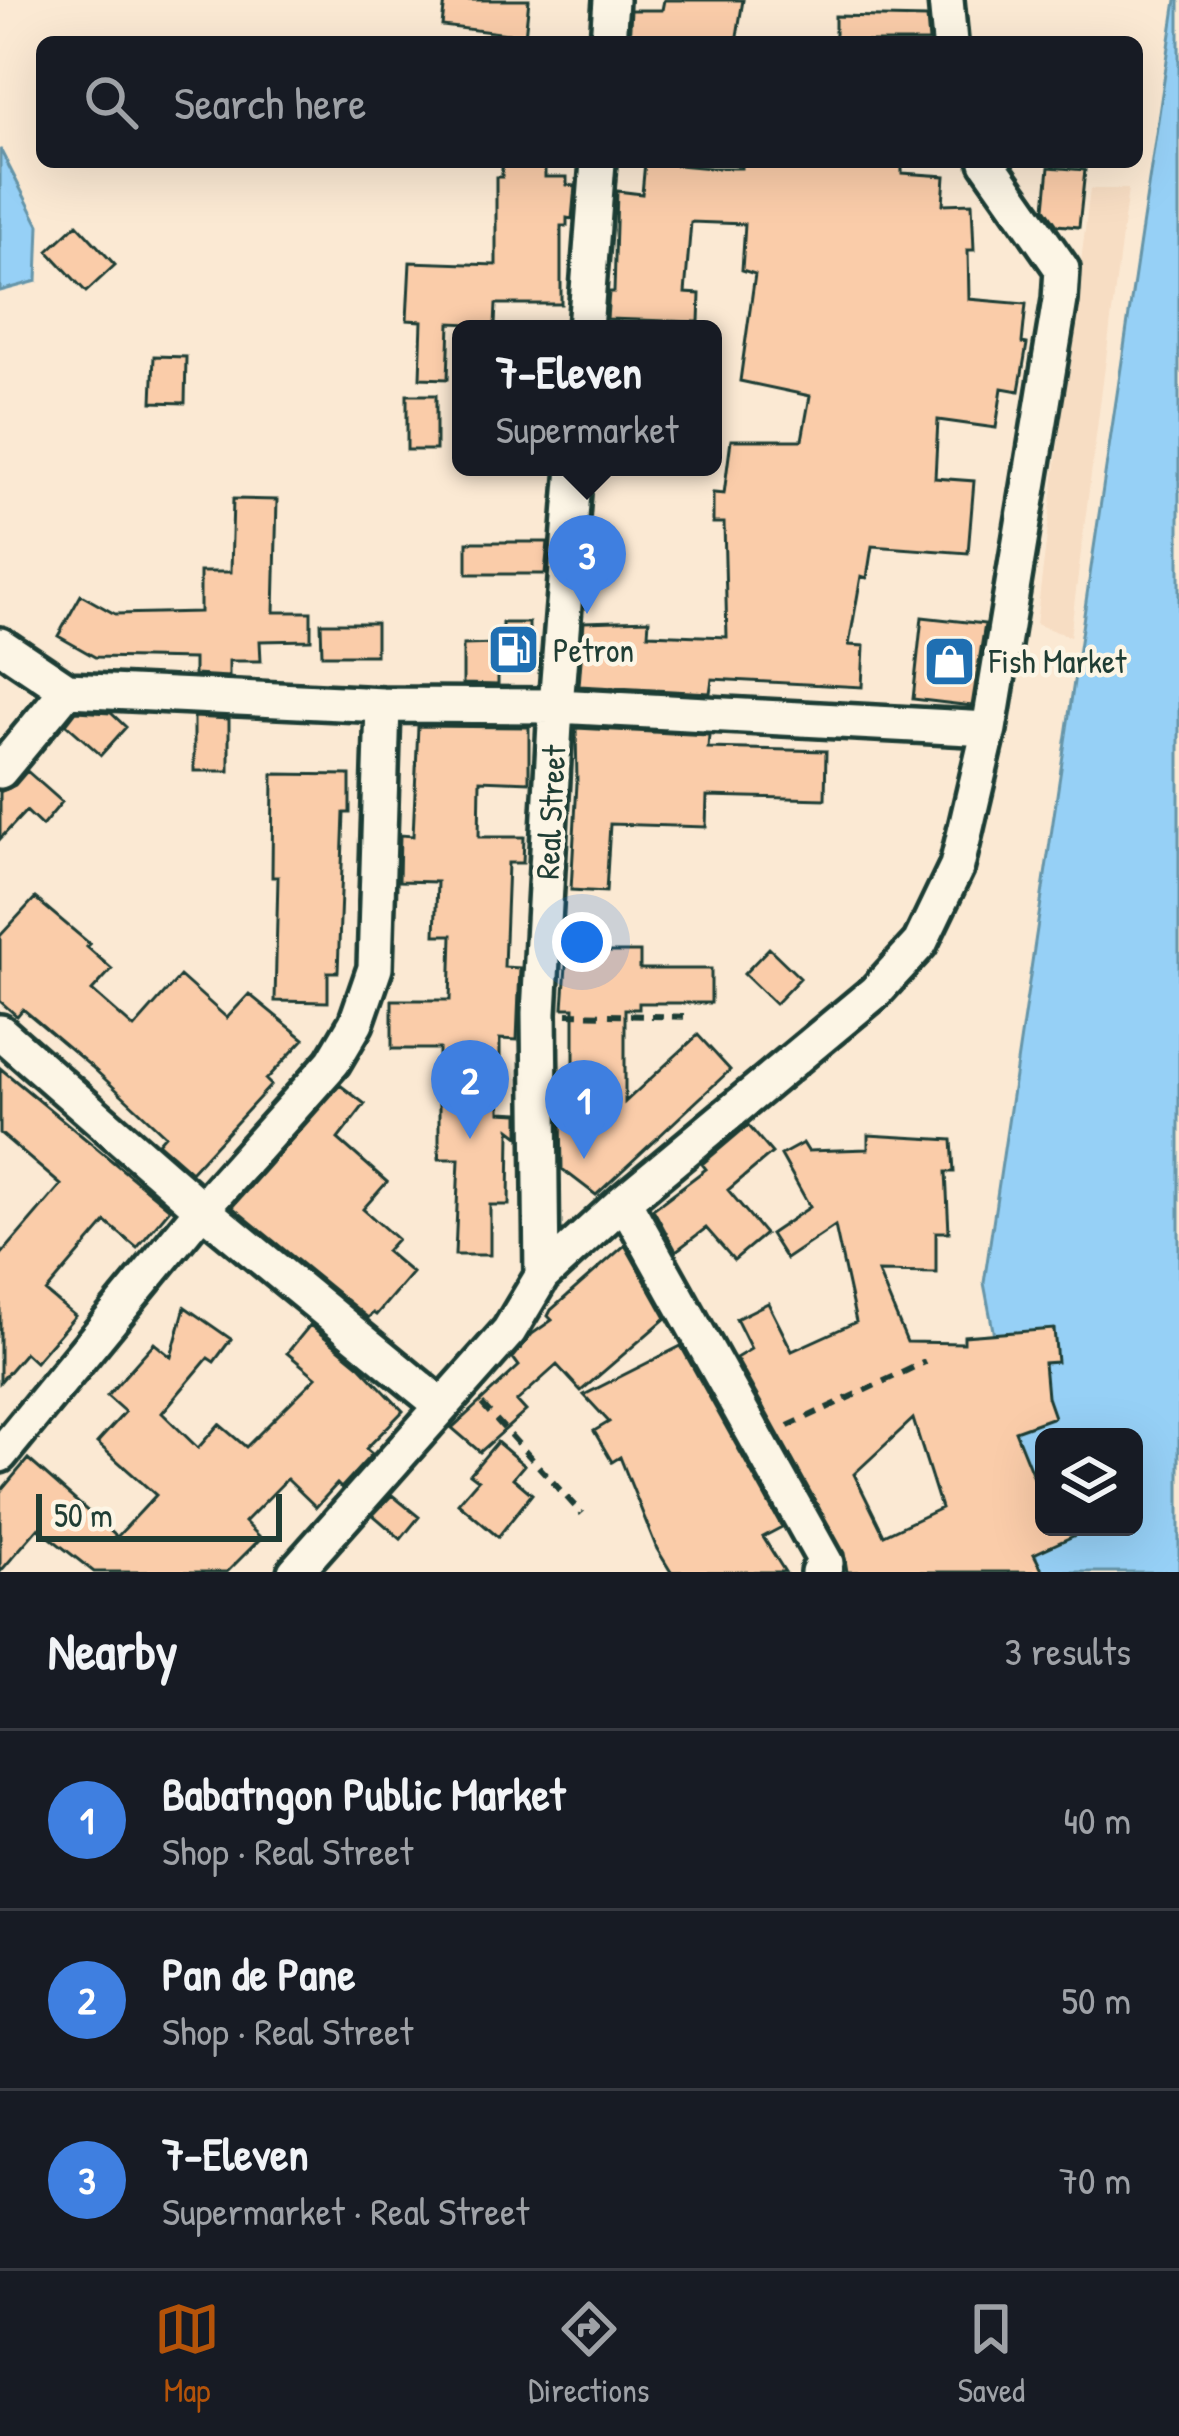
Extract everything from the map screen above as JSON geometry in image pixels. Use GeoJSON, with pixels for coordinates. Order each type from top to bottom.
{"type":"FeatureCollection","features":[{"type":"Feature","properties":{"kind":"street"},"geometry":{"type":"LineString","coordinates":[[608,36],[611,0]]}},
{"type":"Feature","properties":{"kind":"street"},"geometry":{"type":"LineString","coordinates":[[946,0],[949,36]]}},
{"type":"Feature","properties":{"kind":"street"},"geometry":{"type":"LineString","coordinates":[[586,320],[598,168]]}},
{"type":"Feature","properties":{"kind":"street"},"geometry":{"type":"LineString","coordinates":[[295,1572],[509,1331],[542,1276],[829,1033],[920,943],[957,866],[989,729],[1060,299],[1062,269],[991,168]]}},
{"type":"Feature","properties":{"kind":"street","name":"Real Street"},"geometry":{"type":"LineString","coordinates":[[542,1276],[539,1013],[573,476]]}},
{"type":"Feature","properties":{"kind":"street"},"geometry":{"type":"LineString","coordinates":[[0,645],[67,690],[383,705],[556,706],[989,729]]}},
{"type":"Feature","properties":{"kind":"street"},"geometry":{"type":"LineString","coordinates":[[0,771],[67,690]]}},
{"type":"Feature","properties":{"kind":"street"},"geometry":{"type":"LineString","coordinates":[[0,1455],[202,1208],[333,1062],[356,1023],[375,968],[383,705]]}},
{"type":"Feature","properties":{"kind":"street"},"geometry":{"type":"LineString","coordinates":[[0,1032],[202,1208],[453,1395]]}},
{"type":"Feature","properties":{"kind":"street"},"geometry":{"type":"LineString","coordinates":[[624,1202],[825,1569]]}},
{"type":"Feature","properties":{"kind":"path"},"geometry":{"type":"LineString","coordinates":[[539,1013],[692,1017]]}},
{"type":"Feature","properties":{"kind":"path"},"geometry":{"type":"LineString","coordinates":[[757,1439],[925,1362]]}},
{"type":"Feature","properties":{"kind":"path"},"geometry":{"type":"LineString","coordinates":[[453,1395],[582,1514]]}},
{"type":"Feature","properties":{"kind":"shaded area"},"geometry":{"type":"Polygon","coordinates":[[[1090,189],[1128,189],[1070,637],[1036,624],[1090,189]]]}},
{"type":"Feature","properties":{"kind":"water"},"geometry":{"type":"Polygon","coordinates":[[[1179,0],[1179,1572],[1039,1572],[984,1283],[1179,0]]]}},
{"type":"Feature","properties":{"kind":"water"},"geometry":{"type":"Polygon","coordinates":[[[0,149],[39,225],[37,281],[0,291],[0,149]]]}},
{"type":"Feature","properties":{"kind":"building"},"geometry":{"type":"Polygon","coordinates":[[[445,0],[529,0],[525,36],[442,26],[445,0]]]}},
{"type":"Feature","properties":{"kind":"building"},"geometry":{"type":"Polygon","coordinates":[[[664,0],[743,0],[737,36],[629,36],[631,10],[662,10],[664,0]]]}},
{"type":"Feature","properties":{"kind":"building"},"geometry":{"type":"Polygon","coordinates":[[[835,16],[927,18],[928,36],[835,36],[835,16]]]}},
{"type":"Feature","properties":{"kind":"building"},"geometry":{"type":"Polygon","coordinates":[[[502,168],[545,168],[545,177],[567,177],[567,185],[575,186],[572,219],[561,226],[561,304],[496,304],[495,320],[452,320],[448,379],[420,378],[422,321],[407,320],[410,262],[496,265],[496,177],[502,177],[502,168]]]}},
{"type":"Feature","properties":{"kind":"building"},"geometry":{"type":"Polygon","coordinates":[[[644,168],[902,168],[902,173],[945,176],[943,204],[972,203],[969,299],[1026,304],[1022,343],[1027,344],[1019,391],[1002,388],[996,428],[938,420],[935,478],[974,481],[968,553],[872,546],[867,578],[861,576],[849,645],[864,646],[862,687],[712,679],[710,693],[579,686],[584,622],[649,620],[648,634],[727,637],[724,523],[713,523],[713,493],[724,494],[731,440],[802,440],[810,396],[740,381],[755,274],[742,270],[745,224],[691,222],[685,293],[700,294],[699,320],[607,319],[609,292],[614,292],[617,191],[642,194],[644,168]]]}},
{"type":"Feature","properties":{"kind":"building"},"geometry":{"type":"Polygon","coordinates":[[[1049,168],[1085,170],[1079,227],[1057,225],[1045,208],[1049,168]]]}},
{"type":"Feature","properties":{"kind":"building"},"geometry":{"type":"Polygon","coordinates":[[[77,224],[115,265],[86,292],[48,251],[77,224]]]}},
{"type":"Feature","properties":{"kind":"building"},"geometry":{"type":"Polygon","coordinates":[[[154,356],[186,357],[185,403],[152,402],[154,356]]]}},
{"type":"Feature","properties":{"kind":"building"},"geometry":{"type":"Polygon","coordinates":[[[407,395],[436,395],[436,450],[407,450],[407,395]]]}},
{"type":"Feature","properties":{"kind":"building"},"geometry":{"type":"Polygon","coordinates":[[[233,499],[277,500],[274,612],[311,612],[311,640],[260,641],[261,661],[229,661],[229,677],[194,675],[194,659],[95,657],[58,636],[81,595],[115,614],[200,612],[200,572],[231,572],[233,499]]]}},
{"type":"Feature","properties":{"kind":"building"},"geometry":{"type":"Polygon","coordinates":[[[467,542],[548,542],[545,574],[467,574],[467,542]]]}},
{"type":"Feature","properties":{"kind":"building","name":"Fish Market"},"geometry":{"type":"Polygon","coordinates":[[[922,617],[985,624],[972,706],[913,699],[922,617]]]}},
{"type":"Feature","properties":{"kind":"building"},"geometry":{"type":"Polygon","coordinates":[[[321,623],[376,623],[376,655],[322,655],[321,623]]]}},
{"type":"Feature","properties":{"kind":"building"},"geometry":{"type":"Polygon","coordinates":[[[502,623],[529,623],[529,661],[502,661],[502,623]]]}},
{"type":"Feature","properties":{"kind":"building"},"geometry":{"type":"Polygon","coordinates":[[[498,644],[498,685],[463,684],[463,645],[498,644]]]}},
{"type":"Feature","properties":{"kind":"building"},"geometry":{"type":"Polygon","coordinates":[[[76,711],[111,713],[126,727],[101,755],[66,724],[76,711]]]}},
{"type":"Feature","properties":{"kind":"building"},"geometry":{"type":"Polygon","coordinates":[[[194,717],[229,719],[229,771],[194,771],[194,717]]]}},
{"type":"Feature","properties":{"kind":"building"},"geometry":{"type":"Polygon","coordinates":[[[418,726],[529,727],[529,782],[480,780],[479,837],[524,837],[523,863],[508,863],[504,967],[520,968],[517,1040],[500,1039],[500,1112],[519,1113],[519,1136],[510,1129],[509,1205],[490,1205],[490,1255],[455,1255],[459,1159],[439,1159],[439,1049],[392,1049],[392,1000],[450,1000],[452,935],[435,935],[437,882],[399,881],[400,835],[413,836],[418,726]]]}},
{"type":"Feature","properties":{"kind":"building"},"geometry":{"type":"Polygon","coordinates":[[[576,728],[709,735],[708,748],[826,751],[825,799],[707,796],[706,827],[610,824],[606,892],[571,890],[576,728]]]}},
{"type":"Feature","properties":{"kind":"building"},"geometry":{"type":"Polygon","coordinates":[[[27,771],[62,802],[42,826],[26,811],[0,839],[0,792],[15,785],[27,771]]]}},
{"type":"Feature","properties":{"kind":"building"},"geometry":{"type":"Polygon","coordinates":[[[273,774],[350,775],[350,813],[344,813],[338,972],[328,972],[328,1002],[275,1001],[278,877],[272,877],[273,774]]]}},
{"type":"Feature","properties":{"kind":"building"},"geometry":{"type":"Polygon","coordinates":[[[35,898],[112,969],[92,991],[134,1028],[180,976],[227,1018],[249,994],[304,1039],[266,1080],[271,1085],[191,1172],[158,1143],[165,1135],[92,1067],[23,1009],[17,1016],[0,1001],[0,936],[35,898]]]}},
{"type":"Feature","properties":{"kind":"building"},"geometry":{"type":"Polygon","coordinates":[[[769,948],[800,978],[775,1004],[744,974],[769,948]]]}},
{"type":"Feature","properties":{"kind":"building"},"geometry":{"type":"Polygon","coordinates":[[[567,952],[640,952],[640,969],[711,969],[711,1003],[639,1003],[639,1009],[625,1009],[625,1102],[698,1035],[730,1070],[596,1195],[562,1169],[561,1115],[574,1115],[574,1008],[563,1008],[567,952]]]}},
{"type":"Feature","properties":{"kind":"building"},"geometry":{"type":"Polygon","coordinates":[[[0,1068],[170,1209],[137,1248],[106,1222],[46,1292],[75,1316],[35,1362],[25,1353],[0,1382],[0,1256],[61,1185],[0,1133],[0,1068]]]}},
{"type":"Feature","properties":{"kind":"building"},"geometry":{"type":"Polygon","coordinates":[[[340,1085],[365,1104],[338,1139],[387,1182],[363,1209],[397,1239],[386,1251],[412,1273],[376,1315],[368,1318],[232,1207],[340,1085]]]}},
{"type":"Feature","properties":{"kind":"building"},"geometry":{"type":"Polygon","coordinates":[[[748,1125],[772,1153],[728,1190],[765,1234],[734,1260],[706,1228],[676,1251],[653,1209],[706,1169],[702,1164],[748,1125]]]}},
{"type":"Feature","properties":{"kind":"building"},"geometry":{"type":"Polygon","coordinates":[[[868,1135],[952,1140],[954,1172],[946,1172],[949,1232],[936,1232],[936,1273],[878,1272],[907,1342],[964,1343],[964,1336],[1054,1329],[1057,1362],[1044,1363],[1054,1417],[1015,1431],[1035,1481],[1035,1536],[1073,1536],[1034,1554],[1043,1572],[847,1572],[844,1553],[736,1358],[751,1349],[736,1319],[768,1303],[792,1351],[856,1322],[835,1226],[786,1259],[770,1234],[810,1207],[781,1155],[803,1143],[808,1151],[868,1149],[868,1135]],[[913,1419],[854,1474],[884,1535],[941,1508],[913,1419]]]}},
{"type":"Feature","properties":{"kind":"building"},"geometry":{"type":"Polygon","coordinates":[[[625,1245],[666,1318],[581,1391],[557,1365],[517,1401],[526,1411],[480,1452],[452,1428],[519,1366],[513,1358],[532,1334],[552,1320],[551,1310],[625,1245]]]}},
{"type":"Feature","properties":{"kind":"building"},"geometry":{"type":"Polygon","coordinates":[[[185,1307],[231,1339],[214,1362],[208,1358],[162,1413],[198,1448],[219,1424],[246,1447],[316,1377],[287,1353],[310,1325],[360,1366],[403,1411],[366,1449],[372,1454],[316,1507],[287,1479],[245,1522],[261,1538],[227,1572],[94,1572],[38,1528],[0,1572],[0,1492],[28,1459],[117,1537],[156,1495],[97,1443],[125,1412],[107,1396],[154,1343],[171,1357],[185,1307]]]}},
{"type":"Feature","properties":{"kind":"building"},"geometry":{"type":"Polygon","coordinates":[[[681,1346],[782,1527],[763,1537],[785,1572],[671,1572],[620,1457],[612,1462],[594,1431],[609,1422],[584,1395],[681,1346]]]}},
{"type":"Feature","properties":{"kind":"building"},"geometry":{"type":"Polygon","coordinates":[[[497,1442],[524,1465],[513,1478],[532,1494],[498,1537],[458,1503],[478,1480],[470,1474],[497,1442]]]}},
{"type":"Feature","properties":{"kind":"building"},"geometry":{"type":"Polygon","coordinates":[[[392,1495],[419,1517],[401,1539],[373,1515],[392,1495]]]}},
{"type":"Feature","properties":{"kind":"place","name":"7-Eleven"},"geometry":{"type":"Point","coordinates":[587,614]}},
{"type":"Feature","properties":{"kind":"place","name":"Petron"},"geometry":{"type":"Point","coordinates":[514,650]}},
{"type":"Feature","properties":{"kind":"place","name":"Fish Market"},"geometry":{"type":"Point","coordinates":[950,661]}},
{"type":"Feature","properties":{"kind":"place","name":"Pan de Pane"},"geometry":{"type":"Point","coordinates":[470,1139]}},
{"type":"Feature","properties":{"kind":"place","name":"Babatngon Public Market"},"geometry":{"type":"Point","coordinates":[584,1159]}}]}
